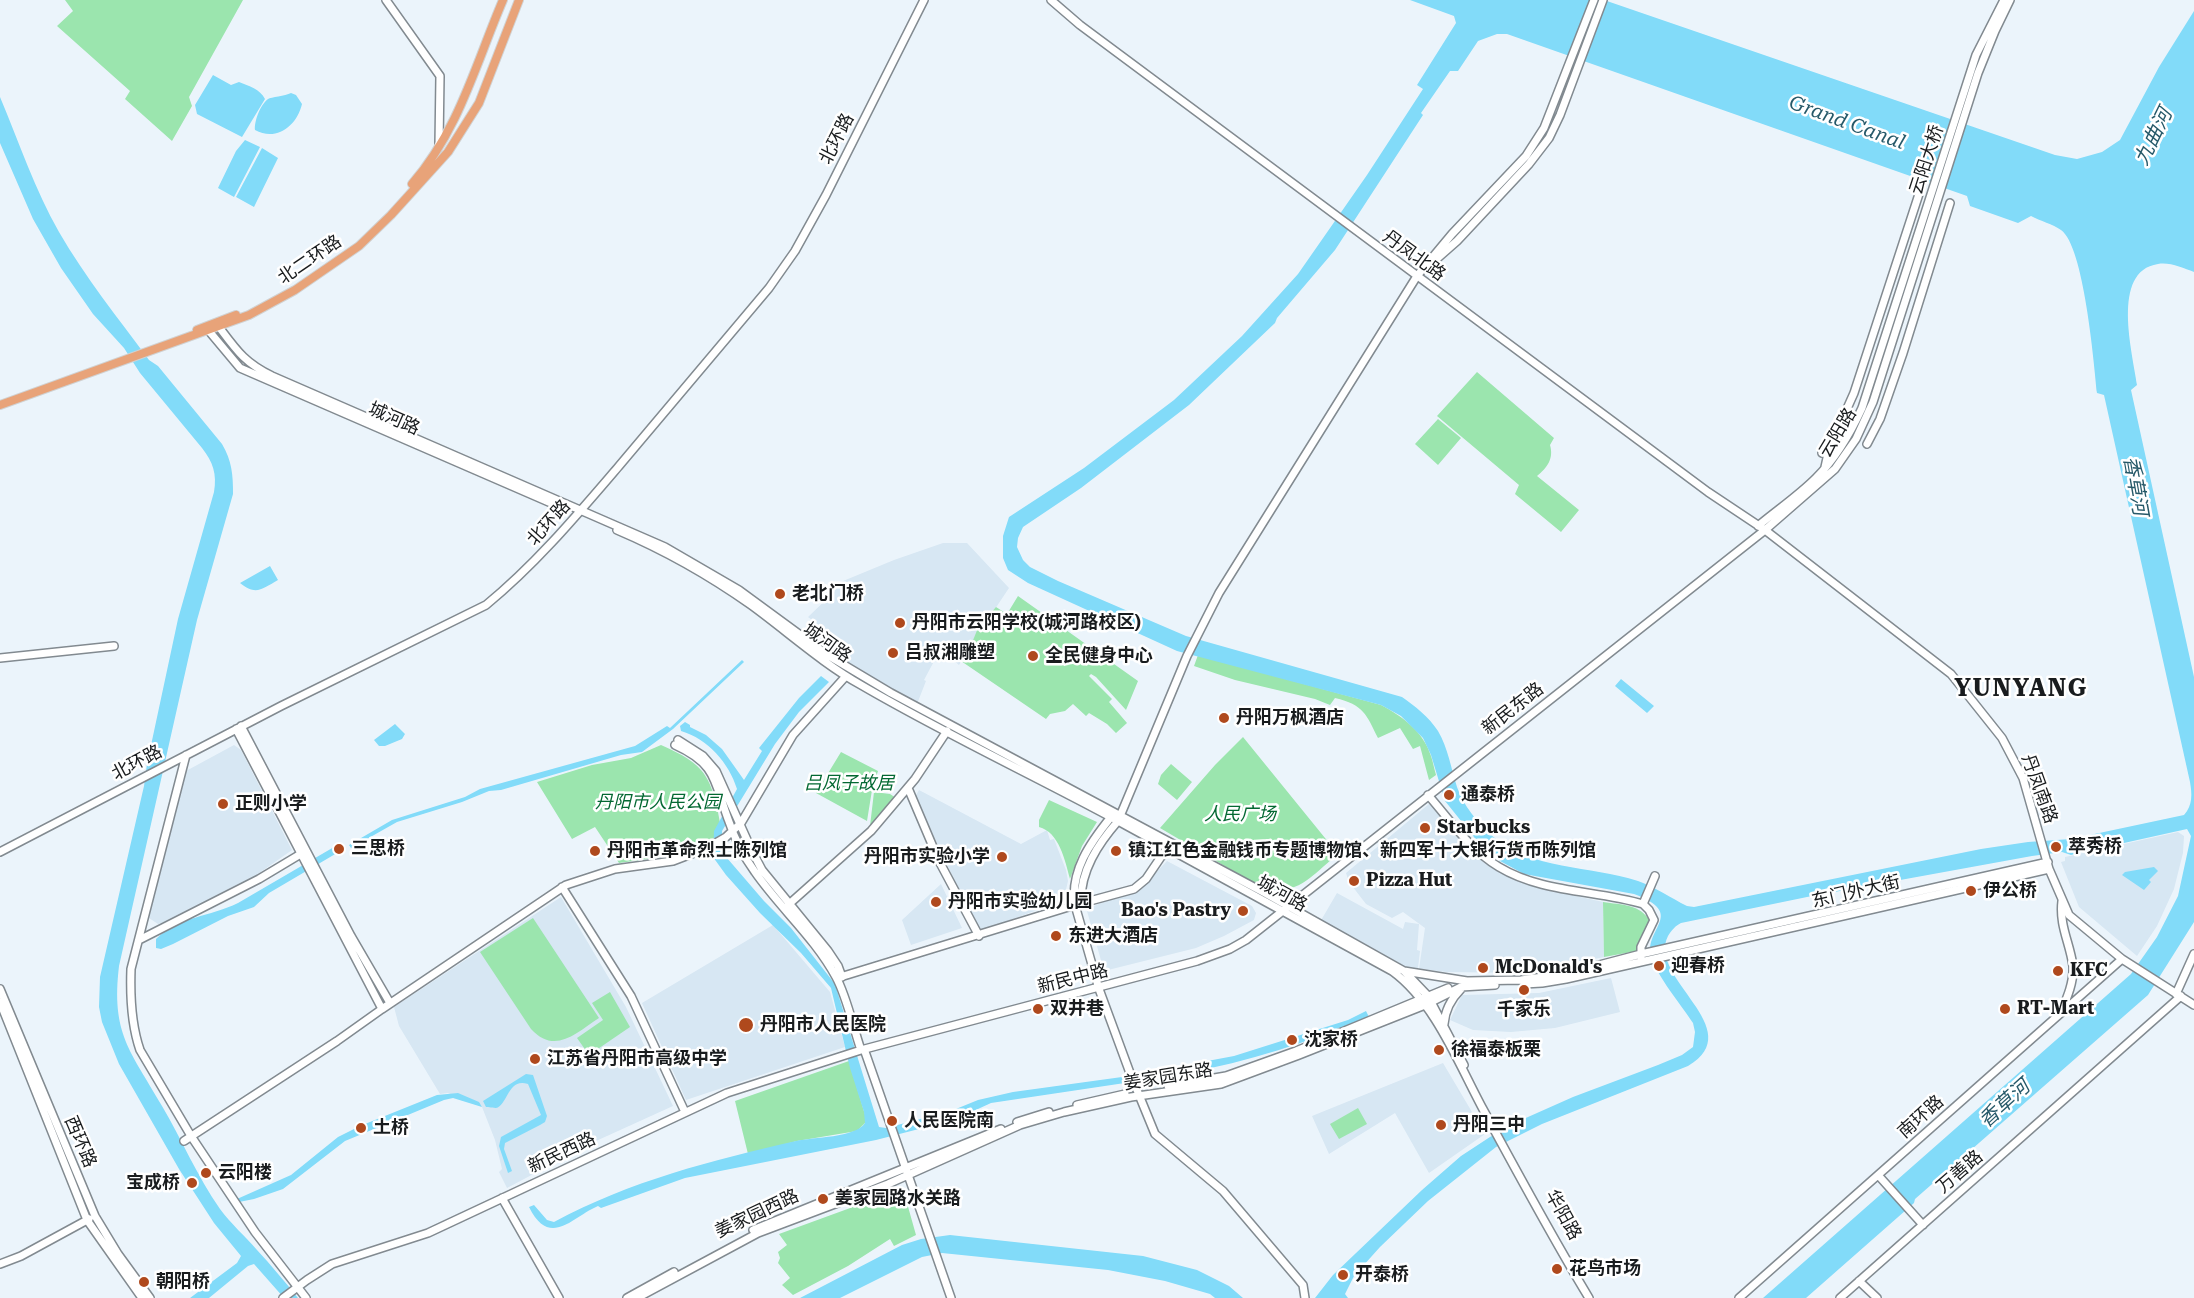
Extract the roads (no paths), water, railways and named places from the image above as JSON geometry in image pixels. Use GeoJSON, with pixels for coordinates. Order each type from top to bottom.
{"type":"FeatureCollection","features":[{"type":"Feature","properties":{"kind":"main road","name":"北二环路"},"geometry":{"type":"LineString","coordinates":[[0,405],[247,311],[338,256],[388,212],[417,178],[439,145],[463,104],[503,0]]}},
{"type":"Feature","properties":{"kind":"main road","name":"北二环路"},"geometry":{"type":"LineString","coordinates":[[149,350],[209,331],[249,315],[304,284],[359,246],[391,215],[448,152],[479,103],[519,0]]}},
{"type":"Feature","properties":{"kind":"main road","name":"北二环路"},"geometry":{"type":"LineString","coordinates":[[0,400],[121,360]]}},
{"type":"Feature","properties":{"kind":"street"},"geometry":{"type":"LineString","coordinates":[[386,0],[440,76],[439,145]]}},
{"type":"Feature","properties":{"kind":"street","name":"北环路"},"geometry":{"type":"LineString","coordinates":[[0,852],[176,760],[486,605],[532,565],[579,513],[762,296],[795,251],[924,0]]}},
{"type":"Feature","properties":{"kind":"street","name":"丹凤北路"},"geometry":{"type":"LineString","coordinates":[[1051,0],[1080,25],[1335,216],[1708,492],[1761,528]]}},
{"type":"Feature","properties":{"kind":"street"},"geometry":{"type":"LineString","coordinates":[[1078,904],[1092,856],[1100,842],[1120,818],[1187,656],[1219,593],[1417,276],[1452,234],[1526,156],[1544,128],[1594,0]]}},
{"type":"Feature","properties":{"kind":"street"},"geometry":{"type":"LineString","coordinates":[[1417,276],[1457,241],[1529,164],[1549,138],[1560,115],[1603,0]]}},
{"type":"Feature","properties":{"kind":"street"},"geometry":{"type":"LineString","coordinates":[[2001,12],[2004,0]]}},
{"type":"Feature","properties":{"kind":"street"},"geometry":{"type":"LineString","coordinates":[[2001,12],[2010,0]]}},
{"type":"Feature","properties":{"kind":"street","name":"云阳大桥"},"geometry":{"type":"LineString","coordinates":[[1894,323],[1978,73],[2001,12]]}},
{"type":"Feature","properties":{"kind":"street"},"geometry":{"type":"LineString","coordinates":[[1824,468],[1854,393],[1918,194]]}},
{"type":"Feature","properties":{"kind":"street"},"geometry":{"type":"LineString","coordinates":[[1867,444],[1880,419],[1903,353],[1950,203]]}},
{"type":"Feature","properties":{"kind":"street","name":"云阳路"},"geometry":{"type":"LineString","coordinates":[[1761,528],[1816,478],[1835,456],[1862,408],[1894,323]]}},
{"type":"Feature","properties":{"kind":"street","name":"云阳路"},"geometry":{"type":"LineString","coordinates":[[1761,528],[1813,490],[1834,470],[1849,450],[1873,402],[1894,323]]}},
{"type":"Feature","properties":{"kind":"street","name":"城河路"},"geometry":{"type":"LineString","coordinates":[[219,327],[238,353],[252,367],[641,540],[687,565],[749,604],[846,676],[1111,817],[1120,818],[1167,848],[1392,971],[1426,1000]]}},
{"type":"Feature","properties":{"kind":"street","name":"城河路"},"geometry":{"type":"LineString","coordinates":[[209,331],[240,368],[503,484],[632,531],[700,566],[746,594],[829,656],[1120,818],[1288,906],[1404,971],[1455,980],[1465,984]]}},
{"type":"Feature","properties":{"kind":"street"},"geometry":{"type":"LineString","coordinates":[[1822,453],[1854,425]]}},
{"type":"Feature","properties":{"kind":"street","name":"新民东路"},"geometry":{"type":"LineString","coordinates":[[1281,911],[1761,528]]}},
{"type":"Feature","properties":{"kind":"street","name":"丹凤南路"},"geometry":{"type":"LineString","coordinates":[[1761,528],[1951,674],[2002,738],[2023,778],[2047,862],[2069,915],[2122,959],[2194,1005]]}},
{"type":"Feature","properties":{"kind":"street"},"geometry":{"type":"LineString","coordinates":[[0,658],[114,646]]}},
{"type":"Feature","properties":{"kind":"street"},"geometry":{"type":"LineString","coordinates":[[184,1141],[337,1041],[562,887],[615,870],[673,861],[726,837],[740,824],[793,735],[846,676]]}},
{"type":"Feature","properties":{"kind":"street"},"geometry":{"type":"LineString","coordinates":[[239,728],[308,860],[390,1003]]}},
{"type":"Feature","properties":{"kind":"street"},"geometry":{"type":"LineString","coordinates":[[787,906],[871,831],[908,788],[947,731]]}},
{"type":"Feature","properties":{"kind":"street"},"geometry":{"type":"LineString","coordinates":[[787,906],[755,872],[729,821],[712,773],[696,756],[677,743],[694,749],[709,762],[724,784],[762,870],[821,954],[840,977],[861,1050],[889,1121],[951,1298]]}},
{"type":"Feature","properties":{"kind":"street"},"geometry":{"type":"LineString","coordinates":[[186,755],[130,969],[130,998],[135,1036],[140,1050],[191,1136],[255,1232],[306,1298]]}},
{"type":"Feature","properties":{"kind":"street"},"geometry":{"type":"LineString","coordinates":[[908,788],[939,861],[979,936]]}},
{"type":"Feature","properties":{"kind":"street"},"geometry":{"type":"LineString","coordinates":[[1426,1000],[1465,984],[1542,983],[1645,956],[1641,947],[1654,920],[1653,915],[1643,903],[1546,885],[1519,877],[1499,867],[1469,843],[1431,793]]}},
{"type":"Feature","properties":{"kind":"street"},"geometry":{"type":"LineString","coordinates":[[1111,817],[1088,847],[1078,870],[1073,894],[1078,904],[1099,988],[1137,1091],[1155,1134],[1222,1191],[1303,1284],[1305,1298]]}},
{"type":"Feature","properties":{"kind":"street"},"geometry":{"type":"LineString","coordinates":[[840,977],[1134,889],[1146,879],[1167,848]]}},
{"type":"Feature","properties":{"kind":"street"},"geometry":{"type":"LineString","coordinates":[[139,940],[259,879],[304,852]]}},
{"type":"Feature","properties":{"kind":"street","name":"东门外大街"},"geometry":{"type":"LineString","coordinates":[[1645,956],[2047,862]]}},
{"type":"Feature","properties":{"kind":"street"},"geometry":{"type":"LineString","coordinates":[[316,874],[382,1009]]}},
{"type":"Feature","properties":{"kind":"street"},"geometry":{"type":"LineString","coordinates":[[1643,903],[1655,876]]}},
{"type":"Feature","properties":{"kind":"street"},"geometry":{"type":"LineString","coordinates":[[562,887],[631,996],[685,1112]]}},
{"type":"Feature","properties":{"kind":"street"},"geometry":{"type":"LineString","coordinates":[[2061,1013],[2071,986],[2073,968],[2060,915],[2062,901]]}},
{"type":"Feature","properties":{"kind":"street","name":"新民中路"},"geometry":{"type":"LineString","coordinates":[[861,1050],[1197,961],[1230,949],[1246,940],[1281,911]]}},
{"type":"Feature","properties":{"kind":"street","name":"万善路"},"geometry":{"type":"LineString","coordinates":[[1840,1298],[2179,995],[2194,954]]}},
{"type":"Feature","properties":{"kind":"street","name":"南环路"},"geometry":{"type":"LineString","coordinates":[[1739,1298],[2122,959]]}},
{"type":"Feature","properties":{"kind":"street","name":"城河路"},"geometry":{"type":"LineString","coordinates":[[1404,971],[1426,1000]]}},
{"type":"Feature","properties":{"kind":"street"},"geometry":{"type":"LineString","coordinates":[[1444,1026],[1445,1013],[1450,1002],[1465,984]]}},
{"type":"Feature","properties":{"kind":"street","name":"西环路"},"geometry":{"type":"LineString","coordinates":[[0,989],[95,1216],[118,1254],[150,1298]]}},
{"type":"Feature","properties":{"kind":"street"},"geometry":{"type":"LineString","coordinates":[[1426,1000],[1444,1026],[1494,1126]]}},
{"type":"Feature","properties":{"kind":"street"},"geometry":{"type":"LineString","coordinates":[[1426,1000],[1589,1298]]}},
{"type":"Feature","properties":{"kind":"street","name":"姜家园东路"},"geometry":{"type":"LineString","coordinates":[[907,1172],[1020,1125],[1137,1091],[1221,1083],[1299,1055],[1426,1000]]}},
{"type":"Feature","properties":{"kind":"street","name":"西环路"},"geometry":{"type":"LineString","coordinates":[[0,1002],[87,1220],[142,1298]]}},
{"type":"Feature","properties":{"kind":"street","name":"新民西路"},"geometry":{"type":"LineString","coordinates":[[283,1298],[332,1264],[428,1233],[727,1093],[861,1050]]}},
{"type":"Feature","properties":{"kind":"street","name":"华阳路"},"geometry":{"type":"LineString","coordinates":[[1506,1148],[1594,1298]]}},
{"type":"Feature","properties":{"kind":"street","name":"姜家园西路"},"geometry":{"type":"LineString","coordinates":[[627,1298],[765,1224],[907,1172]]}},
{"type":"Feature","properties":{"kind":"street","name":"姜家园西路"},"geometry":{"type":"LineString","coordinates":[[638,1298],[758,1233],[907,1172]]}},
{"type":"Feature","properties":{"kind":"street"},"geometry":{"type":"LineString","coordinates":[[1878,1175],[1923,1225]]}},
{"type":"Feature","properties":{"kind":"street"},"geometry":{"type":"LineString","coordinates":[[502,1198],[559,1298]]}},
{"type":"Feature","properties":{"kind":"street"},"geometry":{"type":"LineString","coordinates":[[0,1264],[21,1256],[95,1216]]}},
{"type":"Feature","properties":{"kind":"street"},"geometry":{"type":"LineString","coordinates":[[1859,1281],[1877,1298]]}},
{"type":"Feature","properties":{"kind":"water"},"geometry":{"type":"Polygon","coordinates":[[[1410,0],[1604,0],[2055,155],[2077,159],[2102,152],[2120,140],[2159,67],[2194,11],[2194,272],[2167,264],[2158,264],[2143,270],[2134,282],[2129,297],[2128,316],[2137,385],[2131,390],[2194,677],[2194,922],[2148,995],[1915,1199],[1914,1203],[1806,1298],[1763,1298],[2131,974],[2157,937],[2178,896],[2191,836],[2187,829],[2071,855],[2062,852],[2032,856],[1807,897],[1681,923],[1668,936],[1665,952],[1671,969],[1704,1020],[1708,1036],[1704,1052],[1688,1066],[1542,1124],[1496,1147],[1428,1201],[1380,1247],[1354,1276],[1345,1294],[1348,1298],[1315,1298],[1333,1275],[1461,1156],[1519,1121],[1573,1097],[1682,1055],[1693,1047],[1695,1032],[1693,1023],[1664,982],[1651,956],[1650,946],[1661,915],[1658,908],[1650,901],[1634,894],[1524,874],[1500,861],[1478,842],[1445,801],[1431,755],[1423,738],[1401,716],[1381,705],[1177,651],[1028,583],[1008,570],[1003,558],[1003,536],[1009,517],[1084,468],[1174,400],[1242,336],[1298,274],[1423,89],[1417,85],[1456,23],[1454,16],[1410,0]],[[1497,34],[1478,41],[1458,71],[1450,71],[1335,250],[1275,323],[1189,405],[1081,488],[1023,527],[1017,547],[1023,560],[1030,567],[1058,581],[1186,636],[1402,697],[1422,712],[1438,731],[1457,787],[1467,807],[1491,835],[1507,847],[1562,866],[1638,881],[1687,906],[1694,907],[1981,849],[2071,839],[2184,815],[2191,799],[2190,782],[2104,395],[2097,393],[2082,281],[2069,240],[2061,230],[2031,216],[2018,223],[1970,206],[1967,196],[1507,34],[1497,34]]]}},
{"type":"Feature","properties":{"kind":"water"},"geometry":{"type":"Polygon","coordinates":[[[213,75],[231,85],[239,82],[250,86],[265,99],[242,137],[197,114],[195,105],[213,75]]]}},
{"type":"Feature","properties":{"kind":"water"},"geometry":{"type":"Polygon","coordinates":[[[291,93],[296,95],[302,104],[296,119],[278,133],[270,134],[255,130],[255,123],[262,105],[270,98],[291,93]]]}},
{"type":"Feature","properties":{"kind":"water"},"geometry":{"type":"Polygon","coordinates":[[[0,97],[42,200],[69,249],[149,360],[158,366],[222,444],[230,462],[233,494],[197,620],[119,966],[118,1009],[125,1040],[132,1055],[220,1209],[298,1298],[284,1298],[254,1264],[248,1266],[209,1298],[190,1298],[237,1263],[241,1256],[214,1223],[179,1169],[119,1064],[102,1022],[99,1007],[100,977],[144,786],[178,619],[214,492],[215,480],[209,458],[140,373],[124,348],[93,314],[61,268],[33,219],[0,143],[0,97]]]}},
{"type":"Feature","properties":{"kind":"water"},"geometry":{"type":"Polygon","coordinates":[[[245,140],[260,147],[234,197],[218,188],[236,151],[245,140]]]}},
{"type":"Feature","properties":{"kind":"water"},"geometry":{"type":"Polygon","coordinates":[[[262,148],[278,158],[254,207],[236,197],[262,148]]]}},
{"type":"Feature","properties":{"kind":"water"},"geometry":{"type":"Polygon","coordinates":[[[270,566],[278,580],[268,586],[255,590],[240,583],[270,566]]]}},
{"type":"Feature","properties":{"kind":"water"},"geometry":{"type":"Polygon","coordinates":[[[742,660],[744,662],[673,729],[642,752],[621,755],[501,790],[489,791],[462,802],[397,822],[351,848],[349,845],[392,820],[465,797],[480,789],[635,746],[667,726],[670,728],[742,660]]]}},
{"type":"Feature","properties":{"kind":"water"},"geometry":{"type":"Polygon","coordinates":[[[821,676],[829,682],[799,712],[775,744],[722,831],[721,851],[764,901],[791,928],[835,984],[879,1127],[886,1128],[951,1111],[978,1100],[1013,1092],[1122,1077],[1234,1056],[1348,1020],[1366,1011],[1369,1017],[1301,1043],[1232,1063],[1185,1074],[991,1103],[954,1120],[876,1140],[685,1178],[601,1208],[598,1206],[562,1226],[553,1228],[545,1226],[529,1207],[534,1205],[547,1220],[554,1222],[612,1195],[672,1173],[796,1141],[852,1132],[865,1123],[831,988],[801,953],[760,913],[713,857],[714,831],[737,789],[729,770],[716,753],[700,740],[681,731],[680,726],[685,722],[706,735],[722,749],[744,780],[762,751],[759,748],[799,698],[821,676]]]}},
{"type":"Feature","properties":{"kind":"water"},"geometry":{"type":"Polygon","coordinates":[[[1621,679],[1654,706],[1647,713],[1615,686],[1621,679]]]}},
{"type":"Feature","properties":{"kind":"water"},"geometry":{"type":"Polygon","coordinates":[[[395,724],[405,734],[402,739],[379,746],[374,740],[395,724]]]}},
{"type":"Feature","properties":{"kind":"water"},"geometry":{"type":"Polygon","coordinates":[[[334,847],[337,853],[269,893],[254,907],[228,916],[173,944],[161,949],[156,948],[156,939],[165,931],[185,921],[238,903],[334,847]]]}},
{"type":"Feature","properties":{"kind":"water"},"geometry":{"type":"Polygon","coordinates":[[[2154,867],[2158,871],[2149,880],[2151,882],[2144,890],[2122,875],[2125,872],[2154,867]]]}},
{"type":"Feature","properties":{"kind":"water"},"geometry":{"type":"Polygon","coordinates":[[[526,1074],[533,1075],[547,1116],[545,1122],[505,1143],[504,1149],[512,1171],[508,1173],[499,1146],[501,1137],[541,1115],[528,1084],[516,1084],[496,1108],[486,1107],[483,1101],[526,1074]]]}},
{"type":"Feature","properties":{"kind":"water"},"geometry":{"type":"Polygon","coordinates":[[[458,1093],[479,1102],[482,1107],[453,1098],[444,1100],[345,1141],[283,1189],[254,1199],[239,1202],[237,1199],[291,1175],[338,1137],[360,1126],[437,1095],[458,1093]]]}},
{"type":"Feature","properties":{"kind":"water"},"geometry":{"type":"Polygon","coordinates":[[[950,1235],[1143,1256],[1197,1270],[1229,1286],[1243,1298],[1215,1298],[1210,1294],[1165,1281],[1108,1270],[942,1253],[922,1257],[840,1298],[800,1298],[902,1245],[921,1239],[950,1235]]]}},
{"type":"Feature","properties":{"kind":"place","name":"老北门桥"},"geometry":{"type":"Point","coordinates":[780,594]}},
{"type":"Feature","properties":{"kind":"place","name":"丹阳市云阳学校(城河路校区)"},"geometry":{"type":"Point","coordinates":[900,623]}},
{"type":"Feature","properties":{"kind":"place","name":"吕叔湘雕塑"},"geometry":{"type":"Point","coordinates":[893,653]}},
{"type":"Feature","properties":{"kind":"place","name":"全民健身中心"},"geometry":{"type":"Point","coordinates":[1033,656]}},
{"type":"Feature","properties":{"kind":"place","name":"丹阳万枫酒店"},"geometry":{"type":"Point","coordinates":[1224,718]}},
{"type":"Feature","properties":{"kind":"place","name":"通泰桥"},"geometry":{"type":"Point","coordinates":[1449,795]}},
{"type":"Feature","properties":{"kind":"place","name":"正则小学"},"geometry":{"type":"Point","coordinates":[223,804]}},
{"type":"Feature","properties":{"kind":"place","name":"Starbucks"},"geometry":{"type":"Point","coordinates":[1425,828]}},
{"type":"Feature","properties":{"kind":"place","name":"萃秀桥"},"geometry":{"type":"Point","coordinates":[2056,847]}},
{"type":"Feature","properties":{"kind":"place","name":"三思桥"},"geometry":{"type":"Point","coordinates":[339,849]}},
{"type":"Feature","properties":{"kind":"place","name":"丹阳市革命烈士陈列馆"},"geometry":{"type":"Point","coordinates":[595,851]}},
{"type":"Feature","properties":{"kind":"place","name":"镇江红色金融钱币专题博物馆、新四军十大银行货币陈列馆"},"geometry":{"type":"Point","coordinates":[1116,851]}},
{"type":"Feature","properties":{"kind":"place","name":"丹阳市实验小学"},"geometry":{"type":"Point","coordinates":[1002,857]}},
{"type":"Feature","properties":{"kind":"place","name":"Pizza Hut"},"geometry":{"type":"Point","coordinates":[1354,881]}},
{"type":"Feature","properties":{"kind":"place","name":"伊公桥"},"geometry":{"type":"Point","coordinates":[1971,891]}},
{"type":"Feature","properties":{"kind":"place","name":"丹阳市实验幼儿园"},"geometry":{"type":"Point","coordinates":[936,902]}},
{"type":"Feature","properties":{"kind":"place","name":"Bao's Pastry"},"geometry":{"type":"Point","coordinates":[1243,911]}},
{"type":"Feature","properties":{"kind":"place","name":"东进大酒店"},"geometry":{"type":"Point","coordinates":[1056,936]}},
{"type":"Feature","properties":{"kind":"place","name":"迎春桥"},"geometry":{"type":"Point","coordinates":[1659,966]}},
{"type":"Feature","properties":{"kind":"place","name":"McDonald's"},"geometry":{"type":"Point","coordinates":[1483,968]}},
{"type":"Feature","properties":{"kind":"place","name":"KFC"},"geometry":{"type":"Point","coordinates":[2058,971]}},
{"type":"Feature","properties":{"kind":"place","name":"千家乐"},"geometry":{"type":"Point","coordinates":[1524,990]}},
{"type":"Feature","properties":{"kind":"place","name":"双井巷"},"geometry":{"type":"Point","coordinates":[1038,1009]}},
{"type":"Feature","properties":{"kind":"place","name":"RT-Mart"},"geometry":{"type":"Point","coordinates":[2005,1009]}},
{"type":"Feature","properties":{"kind":"place","name":"丹阳市人民医院"},"geometry":{"type":"Point","coordinates":[746,1025]}},
{"type":"Feature","properties":{"kind":"place","name":"沈家桥"},"geometry":{"type":"Point","coordinates":[1292,1040]}},
{"type":"Feature","properties":{"kind":"place","name":"徐福泰板栗"},"geometry":{"type":"Point","coordinates":[1439,1050]}},
{"type":"Feature","properties":{"kind":"place","name":"江苏省丹阳市高级中学"},"geometry":{"type":"Point","coordinates":[535,1059]}},
{"type":"Feature","properties":{"kind":"place","name":"人民医院南"},"geometry":{"type":"Point","coordinates":[892,1121]}},
{"type":"Feature","properties":{"kind":"place","name":"丹阳三中"},"geometry":{"type":"Point","coordinates":[1441,1125]}},
{"type":"Feature","properties":{"kind":"place","name":"土桥"},"geometry":{"type":"Point","coordinates":[361,1128]}},
{"type":"Feature","properties":{"kind":"place","name":"云阳楼"},"geometry":{"type":"Point","coordinates":[206,1173]}},
{"type":"Feature","properties":{"kind":"place","name":"宝成桥"},"geometry":{"type":"Point","coordinates":[192,1183]}},
{"type":"Feature","properties":{"kind":"place","name":"姜家园路水关路"},"geometry":{"type":"Point","coordinates":[823,1199]}},
{"type":"Feature","properties":{"kind":"place","name":"花鸟市场"},"geometry":{"type":"Point","coordinates":[1557,1269]}},
{"type":"Feature","properties":{"kind":"place","name":"开泰桥"},"geometry":{"type":"Point","coordinates":[1343,1275]}},
{"type":"Feature","properties":{"kind":"place","name":"朝阳桥"},"geometry":{"type":"Point","coordinates":[144,1282]}},
{"type":"Feature","properties":{"kind":"district","name":"YUNYANG"},"geometry":{"type":"Point","coordinates":[2021,689]}},
{"type":"Feature","properties":{"kind":"water label","name":"Grand Canal"},"geometry":{"type":"Point","coordinates":[1847,123]}},
{"type":"Feature","properties":{"kind":"water label","name":"九曲河"},"geometry":{"type":"Point","coordinates":[2154,137]}},
{"type":"Feature","properties":{"kind":"water label","name":"香草河"},"geometry":{"type":"Point","coordinates":[2135,486]}},
{"type":"Feature","properties":{"kind":"water label","name":"香草河"},"geometry":{"type":"Point","coordinates":[2005,1104]}},
{"type":"Feature","properties":{"kind":"park label","name":"吕凤子故居"},"geometry":{"type":"Point","coordinates":[849,784]}},
{"type":"Feature","properties":{"kind":"park label","name":"丹阳市人民公园"},"geometry":{"type":"Point","coordinates":[658,803]}},
{"type":"Feature","properties":{"kind":"park label","name":"人民广场"},"geometry":{"type":"Point","coordinates":[1240,815]}}]}
